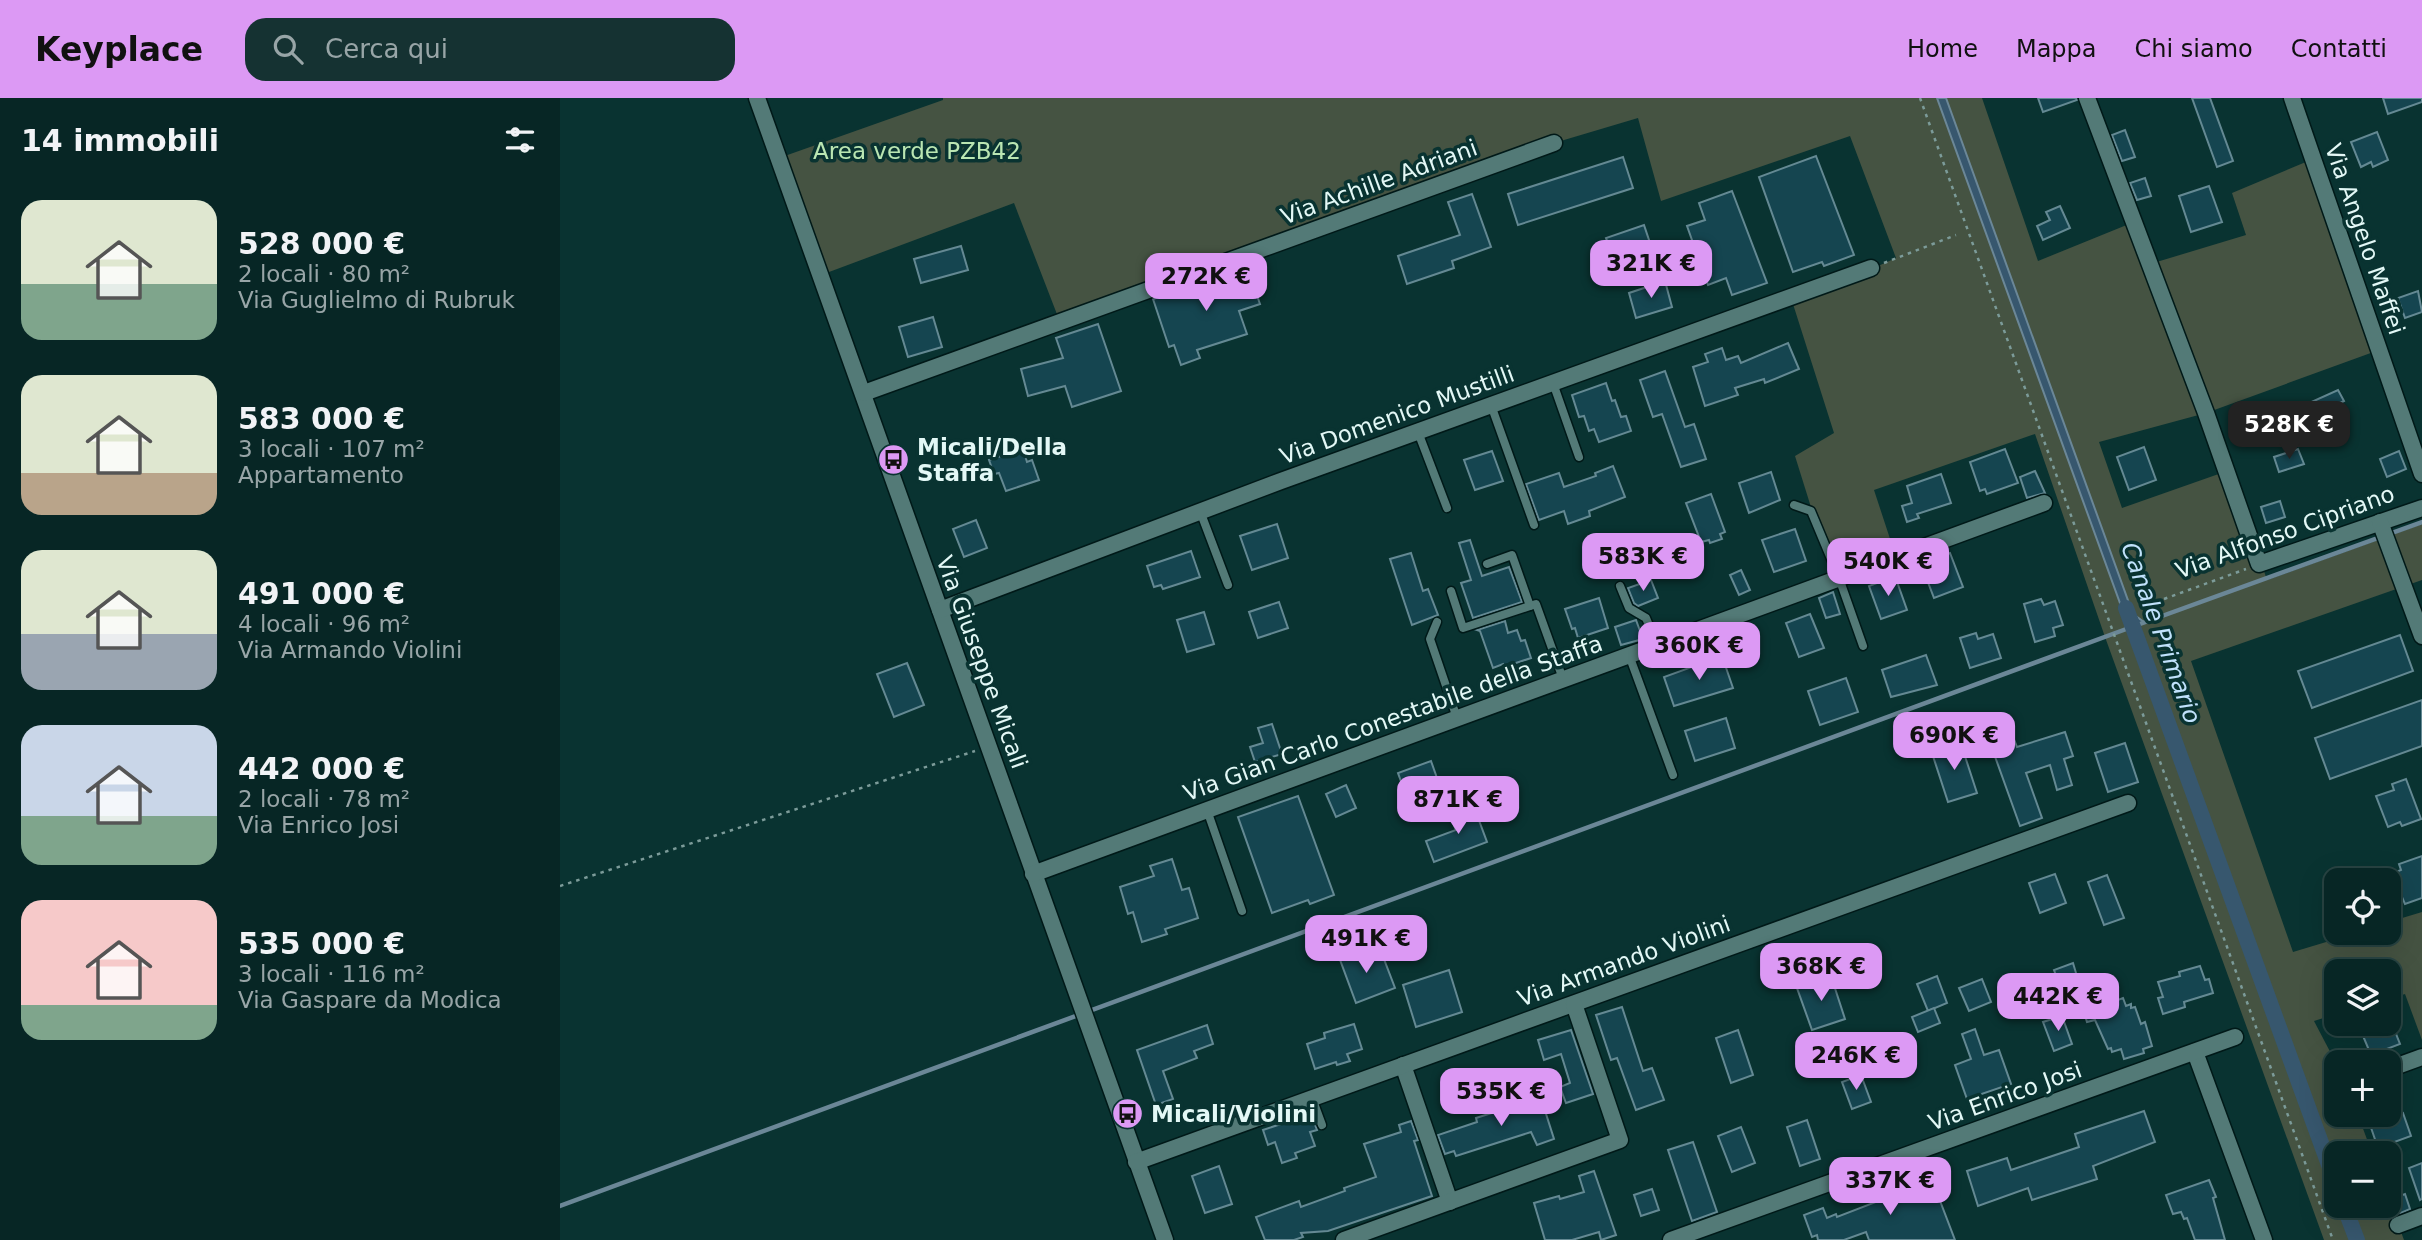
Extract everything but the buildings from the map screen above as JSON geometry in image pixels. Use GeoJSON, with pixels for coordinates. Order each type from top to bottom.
{"type":"FeatureCollection","features":[{"type":"Feature","properties":{"kind":"street","name":"Via Giuseppe Micali"},"geometry":{"type":"LineString","coordinates":[[757,98],[1165,1240]]}},
{"type":"Feature","properties":{"kind":"street"},"geometry":{"type":"LineString","coordinates":[[2087,98],[2206,412],[2259,564]]}},
{"type":"Feature","properties":{"kind":"street","name":"Via Angelo Maffei"},"geometry":{"type":"LineString","coordinates":[[2292,98],[2422,474]]}},
{"type":"Feature","properties":{"kind":"street","name":"Via Achille Adriani"},"geometry":{"type":"LineString","coordinates":[[864,393],[1555,143]]}},
{"type":"Feature","properties":{"kind":"street","name":"Via Domenico Mustilli"},"geometry":{"type":"LineString","coordinates":[[940,610],[1491,405],[1871,268]]}},
{"type":"Feature","properties":{"kind":"street","name":"Via Gian Carlo Conestabile della Staffa"},"geometry":{"type":"LineString","coordinates":[[1033,874],[2044,503]]}},
{"type":"Feature","properties":{"kind":"street","name":"Via Alfonso Cipriano"},"geometry":{"type":"LineString","coordinates":[[2259,564],[2422,508]]}},
{"type":"Feature","properties":{"kind":"street"},"geometry":{"type":"LineString","coordinates":[[2380,522],[2422,636]]}},
{"type":"Feature","properties":{"kind":"street","name":"Via Armando Violini"},"geometry":{"type":"LineString","coordinates":[[1136,1162],[2128,803]]}},
{"type":"Feature","properties":{"kind":"street"},"geometry":{"type":"LineString","coordinates":[[1344,1240],[1620,1140],[1574,1003]]}},
{"type":"Feature","properties":{"kind":"street","name":"Via Enrico Josi"},"geometry":{"type":"LineString","coordinates":[[1671,1240],[2235,1038]]}},
{"type":"Feature","properties":{"kind":"street"},"geometry":{"type":"LineString","coordinates":[[2195,1052],[2263,1240]]}},
{"type":"Feature","properties":{"kind":"street"},"geometry":{"type":"LineString","coordinates":[[2401,1065],[2422,1057]]}},
{"type":"Feature","properties":{"kind":"street"},"geometry":{"type":"LineString","coordinates":[[1403,1065],[1450,1202]]}},
{"type":"Feature","properties":{"kind":"street"},"geometry":{"type":"LineString","coordinates":[[2398,1225],[2422,1216]]}},
{"type":"Feature","properties":{"kind":"lane"},"geometry":{"type":"LineString","coordinates":[[1553,383],[1579,457]]}},
{"type":"Feature","properties":{"kind":"lane"},"geometry":{"type":"LineString","coordinates":[[1491,405],[1534,525]]}},
{"type":"Feature","properties":{"kind":"lane"},"geometry":{"type":"LineString","coordinates":[[1418,432],[1447,508]]}},
{"type":"Feature","properties":{"kind":"lane"},"geometry":{"type":"LineString","coordinates":[[1794,505],[1811,512],[1839,578],[1863,646]]}},
{"type":"Feature","properties":{"kind":"lane"},"geometry":{"type":"LineString","coordinates":[[1200,512],[1228,585]]}},
{"type":"Feature","properties":{"kind":"lane"},"geometry":{"type":"LineString","coordinates":[[1486,564],[1512,555],[1530,606]]}},
{"type":"Feature","properties":{"kind":"lane"},"geometry":{"type":"LineString","coordinates":[[1620,586],[1629,608],[1646,618],[1657,645]]}},
{"type":"Feature","properties":{"kind":"lane"},"geometry":{"type":"LineString","coordinates":[[1451,591],[1464,628],[1536,604],[1563,680]]}},
{"type":"Feature","properties":{"kind":"lane"},"geometry":{"type":"LineString","coordinates":[[1437,622],[1430,639],[1457,718]]}},
{"type":"Feature","properties":{"kind":"lane"},"geometry":{"type":"LineString","coordinates":[[1629,655],[1673,775]]}},
{"type":"Feature","properties":{"kind":"lane"},"geometry":{"type":"LineString","coordinates":[[1207,810],[1242,911]]}},
{"type":"Feature","properties":{"kind":"lane"},"geometry":{"type":"LineString","coordinates":[[1312,1098],[1322,1125]]}},
{"type":"Feature","properties":{"kind":"path"},"geometry":{"type":"LineString","coordinates":[[1920,98],[2333,1240]]}},
{"type":"Feature","properties":{"kind":"path"},"geometry":{"type":"LineString","coordinates":[[1871,268],[1956,235]]}},
{"type":"Feature","properties":{"kind":"path","name":"Via Alfonso Cipriano"},"geometry":{"type":"LineString","coordinates":[[2164,599],[2259,564]]}},
{"type":"Feature","properties":{"kind":"path"},"geometry":{"type":"LineString","coordinates":[[560,886],[988,746]]}},
{"type":"Feature","properties":{"kind":"green space","name":"Area verde PZB42"},"geometry":{"type":"Polygon","coordinates":[[[1982,98],[2038,261],[2134,222],[2150,264],[2246,235],[2232,193],[2313,159],[2379,350],[2206,413],[2099,442],[2122,508],[2230,470],[2267,580],[2422,524],[2422,580],[2191,661],[2293,952],[2324,943],[2324,945],[2401,945],[2401,918],[2422,912],[2422,1040],[2405,994],[2401,995],[2401,959],[2324,959],[2324,1018],[2314,1021],[2329,1050],[2324,1050],[2324,1127],[2362,1127],[2368,1141],[2324,1141],[2324,1218],[2396,1218],[2404,1240],[2324,1240],[2105,637],[2035,434],[1874,490],[1896,557],[1839,578],[1815,520],[1795,456],[1834,433],[1793,304],[1896,258],[1850,136],[1661,201],[1638,118],[1554,143],[1060,322],[1014,203],[821,275],[779,158],[943,100],[1982,98]]]}},
{"type":"Feature","properties":{"kind":"water"},"geometry":{"type":"Polygon","coordinates":[[[1937,98],[1946,98],[2133,614],[2144,622],[2126,629],[2125,617],[1937,98]]]}},
{"type":"Feature","properties":{"kind":"waterway"},"geometry":{"type":"LineString","coordinates":[[2140,624],[2422,522]]}},
{"type":"Feature","properties":{"kind":"waterway","name":"Canale Primario"},"geometry":{"type":"LineString","coordinates":[[2126,608],[2324,1151]]}},
{"type":"Feature","properties":{"kind":"waterway"},"geometry":{"type":"LineString","coordinates":[[560,1206],[2129,628]]}},
{"type":"Feature","properties":{"kind":"waterway","name":"Canale Primario"},"geometry":{"type":"LineString","coordinates":[[2349,1218],[2357,1240]]}},
{"type":"Feature","properties":{"kind":"place","name":"Micali/Della Staffa"},"geometry":{"type":"Point","coordinates":[894,460]}},
{"type":"Feature","properties":{"kind":"place","name":"Micali/Violini"},"geometry":{"type":"Point","coordinates":[1128,1114]}}]}
